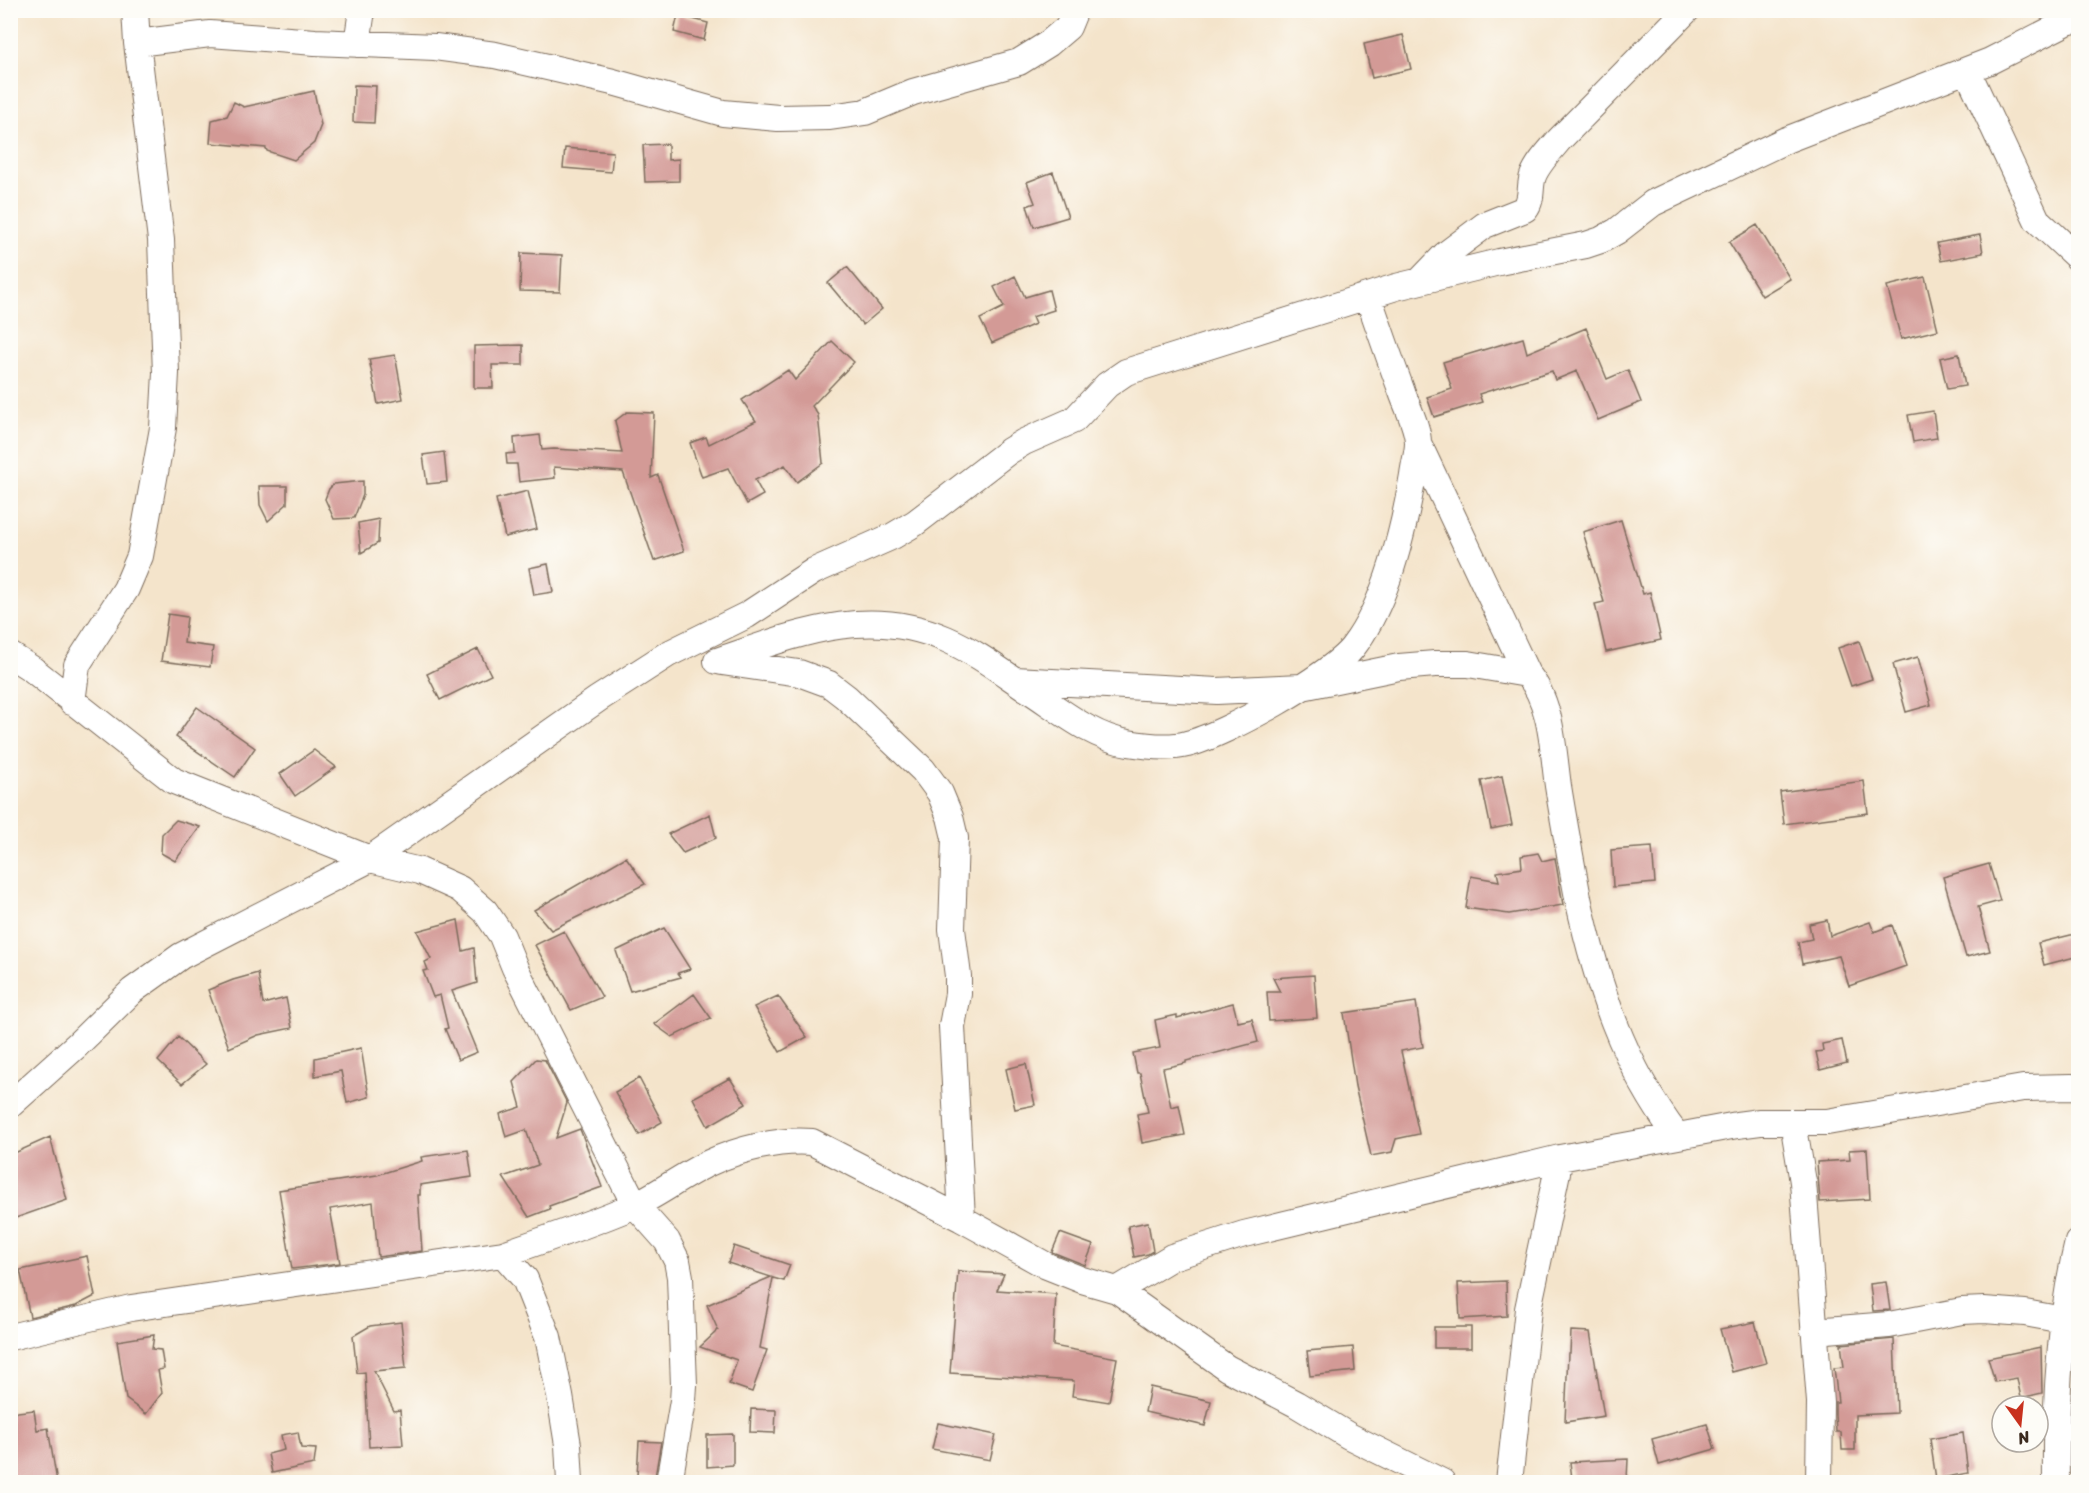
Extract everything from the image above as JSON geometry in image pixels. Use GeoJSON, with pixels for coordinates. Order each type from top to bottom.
{"type":"FeatureCollection","features":[{"type":"Feature","properties":{"kind":"street"},"geometry":{"type":"LineString","coordinates":[[72,702],[77,665],[126,589],[140,556],[163,428],[166,373],[161,240],[136,43],[135,10]]}},
{"type":"Feature","properties":{"kind":"street"},"geometry":{"type":"LineString","coordinates":[[357,44],[362,10]]}},
{"type":"Feature","properties":{"kind":"street"},"geometry":{"type":"LineString","coordinates":[[136,43],[210,34],[435,47],[495,55],[613,82],[723,113],[778,118],[830,117],[865,112],[913,92],[1019,62],[1055,39],[1068,27],[1075,10]]}},
{"type":"Feature","properties":{"kind":"street"},"geometry":{"type":"LineString","coordinates":[[1421,280],[1445,255],[1485,225],[1525,209],[1529,204],[1532,177],[1542,160],[1566,132],[1687,10]]}},
{"type":"Feature","properties":{"kind":"street"},"geometry":{"type":"LineString","coordinates":[[10,1105],[77,1045],[132,991],[181,956],[370,859],[579,712],[668,654],[747,615],[814,571],[893,536],[915,523],[1009,451],[1074,420],[1107,385],[1126,372],[1421,280],[1601,240],[1617,231],[1653,203],[1786,140],[1990,61],[2067,22],[2079,19]]}},
{"type":"Feature","properties":{"kind":"street"},"geometry":{"type":"LineString","coordinates":[[1967,70],[2037,220],[2079,258]]}},
{"type":"Feature","properties":{"kind":"street"},"geometry":{"type":"LineString","coordinates":[[1368,296],[1418,443],[1527,674],[1539,688],[1551,733],[1579,900],[1610,1016],[1637,1076],[1657,1110],[1677,1136]]}},
{"type":"Feature","properties":{"kind":"street"},"geometry":{"type":"LineString","coordinates":[[717,661],[817,629],[848,624],[877,623],[918,630],[946,639],[976,655],[1094,733],[1126,743],[1157,746],[1183,745],[1198,741],[1219,733],[1302,687],[1352,649],[1376,609],[1398,540],[1409,496],[1418,443]]}},
{"type":"Feature","properties":{"kind":"street"},"geometry":{"type":"LineString","coordinates":[[668,654],[799,673],[829,684],[846,697],[923,770],[940,793],[950,817],[955,838],[952,929],[958,994],[952,1026],[962,1219]]}},
{"type":"Feature","properties":{"kind":"street"},"geometry":{"type":"LineString","coordinates":[[10,655],[32,669],[174,781],[370,859],[420,872],[440,880],[460,889],[485,911],[502,936],[515,968],[635,1205],[667,1241],[677,1261],[680,1277],[684,1385],[669,1482]]}},
{"type":"Feature","properties":{"kind":"street"},"geometry":{"type":"LineString","coordinates":[[1013,679],[1217,691],[1302,687],[1399,667],[1434,664],[1468,664],[1527,674]]}},
{"type":"Feature","properties":{"kind":"street"},"geometry":{"type":"LineString","coordinates":[[1117,1290],[1172,1257],[1200,1246],[1560,1158],[1760,1122],[1836,1120],[2023,1089],[2079,1088]]}},
{"type":"Feature","properties":{"kind":"street"},"geometry":{"type":"LineString","coordinates":[[1793,1122],[1803,1182],[1820,1402],[1819,1482]]}},
{"type":"Feature","properties":{"kind":"street"},"geometry":{"type":"LineString","coordinates":[[10,1337],[131,1308],[503,1254],[635,1205],[710,1163],[776,1143],[812,1142],[962,1219],[1047,1266],[1082,1280],[1117,1290],[1227,1368],[1296,1404],[1359,1441],[1442,1482]]}},
{"type":"Feature","properties":{"kind":"street"},"geometry":{"type":"LineString","coordinates":[[1509,1482],[1528,1309],[1560,1158]]}},
{"type":"Feature","properties":{"kind":"street"},"geometry":{"type":"LineString","coordinates":[[2056,1482],[2063,1320],[2079,1242]]}},
{"type":"Feature","properties":{"kind":"street"},"geometry":{"type":"LineString","coordinates":[[503,1254],[525,1279],[548,1337],[566,1436],[570,1482]]}},
{"type":"Feature","properties":{"kind":"street"},"geometry":{"type":"LineString","coordinates":[[1814,1331],[1889,1325],[1962,1311],[1984,1310],[2025,1313],[2063,1320]]}},
{"type":"Feature","properties":{"kind":"building"},"geometry":{"type":"Polygon","coordinates":[[[678,15],[708,23],[704,40],[674,32],[678,15]]]}},
{"type":"Feature","properties":{"kind":"building"},"geometry":{"type":"Polygon","coordinates":[[[1403,35],[1411,69],[1372,78],[1364,44],[1403,35]]]}},
{"type":"Feature","properties":{"kind":"building"},"geometry":{"type":"Polygon","coordinates":[[[354,85],[376,86],[374,123],[353,122],[354,85]]]}},
{"type":"Feature","properties":{"kind":"building"},"geometry":{"type":"Polygon","coordinates":[[[314,91],[321,125],[314,143],[294,160],[267,151],[266,148],[210,143],[212,120],[227,116],[234,102],[244,107],[314,91]]]}},
{"type":"Feature","properties":{"kind":"building"},"geometry":{"type":"Polygon","coordinates":[[[668,144],[668,160],[679,159],[679,181],[645,182],[643,145],[668,144]]]}},
{"type":"Feature","properties":{"kind":"building"},"geometry":{"type":"Polygon","coordinates":[[[565,148],[613,152],[611,172],[563,168],[565,148]]]}},
{"type":"Feature","properties":{"kind":"building"},"geometry":{"type":"Polygon","coordinates":[[[1053,172],[1068,217],[1034,227],[1027,206],[1035,203],[1027,182],[1053,172]]]}},
{"type":"Feature","properties":{"kind":"building"},"geometry":{"type":"Polygon","coordinates":[[[1757,225],[1790,279],[1762,296],[1729,242],[1757,225]]]}},
{"type":"Feature","properties":{"kind":"building"},"geometry":{"type":"Polygon","coordinates":[[[1980,235],[1983,253],[1941,261],[1937,243],[1980,235]]]}},
{"type":"Feature","properties":{"kind":"building"},"geometry":{"type":"Polygon","coordinates":[[[521,253],[562,255],[560,292],[520,291],[521,253]]]}},
{"type":"Feature","properties":{"kind":"building"},"geometry":{"type":"Polygon","coordinates":[[[847,267],[882,309],[863,325],[828,283],[847,267]]]}},
{"type":"Feature","properties":{"kind":"building"},"geometry":{"type":"Polygon","coordinates":[[[1015,276],[1025,297],[1049,290],[1054,310],[1032,317],[1035,324],[992,343],[980,319],[1004,307],[994,287],[1015,276]]]}},
{"type":"Feature","properties":{"kind":"building"},"geometry":{"type":"Polygon","coordinates":[[[1925,277],[1938,330],[1901,339],[1887,286],[1925,277]]]}},
{"type":"Feature","properties":{"kind":"building"},"geometry":{"type":"Polygon","coordinates":[[[1586,328],[1607,379],[1628,370],[1641,402],[1598,420],[1577,371],[1555,380],[1552,371],[1479,394],[1482,402],[1434,417],[1427,397],[1452,389],[1443,362],[1523,338],[1527,353],[1586,328]]]}},
{"type":"Feature","properties":{"kind":"building"},"geometry":{"type":"Polygon","coordinates":[[[832,341],[854,362],[812,406],[818,415],[823,463],[797,482],[785,465],[755,480],[763,495],[747,504],[728,468],[702,477],[690,443],[706,437],[709,444],[756,421],[742,400],[788,370],[795,380],[832,341]]]}},
{"type":"Feature","properties":{"kind":"building"},"geometry":{"type":"Polygon","coordinates":[[[523,345],[523,365],[492,365],[493,388],[474,388],[474,346],[523,345]]]}},
{"type":"Feature","properties":{"kind":"building"},"geometry":{"type":"Polygon","coordinates":[[[1959,354],[1965,386],[1947,389],[1940,358],[1959,354]]]}},
{"type":"Feature","properties":{"kind":"building"},"geometry":{"type":"Polygon","coordinates":[[[395,355],[403,399],[378,404],[369,359],[395,355]]]}},
{"type":"Feature","properties":{"kind":"building"},"geometry":{"type":"Polygon","coordinates":[[[1933,411],[1937,438],[1913,442],[1908,415],[1933,411]]]}},
{"type":"Feature","properties":{"kind":"building"},"geometry":{"type":"Polygon","coordinates":[[[627,412],[654,413],[651,478],[658,475],[684,551],[654,561],[623,472],[554,467],[555,478],[519,482],[517,464],[507,464],[506,454],[515,453],[514,438],[540,435],[542,450],[622,453],[615,421],[627,412]]]}},
{"type":"Feature","properties":{"kind":"building"},"geometry":{"type":"Polygon","coordinates":[[[444,452],[447,482],[427,484],[423,455],[444,452]]]}},
{"type":"Feature","properties":{"kind":"building"},"geometry":{"type":"Polygon","coordinates":[[[363,481],[363,495],[354,518],[334,519],[325,499],[329,489],[334,484],[363,481]]]}},
{"type":"Feature","properties":{"kind":"building"},"geometry":{"type":"Polygon","coordinates":[[[259,486],[287,486],[287,504],[268,521],[260,505],[259,486]]]}},
{"type":"Feature","properties":{"kind":"building"},"geometry":{"type":"Polygon","coordinates":[[[528,491],[537,529],[505,537],[496,499],[528,491]]]}},
{"type":"Feature","properties":{"kind":"building"},"geometry":{"type":"Polygon","coordinates":[[[379,519],[378,543],[361,553],[358,523],[379,519]]]}},
{"type":"Feature","properties":{"kind":"building"},"geometry":{"type":"Polygon","coordinates":[[[1621,520],[1643,594],[1650,592],[1661,640],[1606,652],[1595,604],[1604,602],[1583,532],[1621,520]]]}},
{"type":"Feature","properties":{"kind":"building"},"geometry":{"type":"Polygon","coordinates":[[[548,564],[553,592],[534,595],[529,568],[548,564]]]}},
{"type":"Feature","properties":{"kind":"building"},"geometry":{"type":"Polygon","coordinates":[[[168,614],[187,617],[184,643],[213,647],[210,667],[161,661],[168,614]]]}},
{"type":"Feature","properties":{"kind":"building"},"geometry":{"type":"Polygon","coordinates":[[[1859,641],[1872,679],[1851,686],[1838,648],[1859,641]]]}},
{"type":"Feature","properties":{"kind":"building"},"geometry":{"type":"Polygon","coordinates":[[[478,649],[491,675],[440,700],[427,674],[478,649]]]}},
{"type":"Feature","properties":{"kind":"building"},"geometry":{"type":"Polygon","coordinates":[[[1918,657],[1931,705],[1906,712],[1893,664],[1918,657]]]}},
{"type":"Feature","properties":{"kind":"building"},"geometry":{"type":"Polygon","coordinates":[[[197,707],[255,748],[235,777],[176,737],[197,707]]]}},
{"type":"Feature","properties":{"kind":"building"},"geometry":{"type":"Polygon","coordinates":[[[314,750],[336,767],[295,796],[280,774],[314,750]]]}},
{"type":"Feature","properties":{"kind":"building"},"geometry":{"type":"Polygon","coordinates":[[[1502,776],[1512,825],[1491,829],[1481,781],[1502,776]]]}},
{"type":"Feature","properties":{"kind":"building"},"geometry":{"type":"Polygon","coordinates":[[[1864,781],[1868,813],[1784,824],[1780,792],[1864,781]]]}},
{"type":"Feature","properties":{"kind":"building"},"geometry":{"type":"Polygon","coordinates":[[[710,814],[716,838],[683,853],[668,834],[710,814]]]}},
{"type":"Feature","properties":{"kind":"building"},"geometry":{"type":"Polygon","coordinates":[[[176,820],[200,827],[175,861],[161,853],[162,834],[176,820]]]}},
{"type":"Feature","properties":{"kind":"building"},"geometry":{"type":"Polygon","coordinates":[[[1652,847],[1655,883],[1613,887],[1611,850],[1652,847]]]}},
{"type":"Feature","properties":{"kind":"building"},"geometry":{"type":"Polygon","coordinates":[[[1538,853],[1542,861],[1555,858],[1563,905],[1509,914],[1466,908],[1471,876],[1499,881],[1497,872],[1522,868],[1521,856],[1538,853]]]}},
{"type":"Feature","properties":{"kind":"building"},"geometry":{"type":"Polygon","coordinates":[[[626,857],[645,884],[551,930],[534,910],[626,857]]]}},
{"type":"Feature","properties":{"kind":"building"},"geometry":{"type":"Polygon","coordinates":[[[1989,864],[2000,901],[1978,907],[1990,951],[1966,957],[1943,877],[1989,864]]]}},
{"type":"Feature","properties":{"kind":"building"},"geometry":{"type":"Polygon","coordinates":[[[458,920],[463,951],[474,948],[477,983],[452,991],[477,1052],[458,1060],[445,1029],[448,1028],[440,995],[433,997],[423,971],[428,970],[425,962],[431,959],[417,931],[458,920]]]}},
{"type":"Feature","properties":{"kind":"building"},"geometry":{"type":"Polygon","coordinates":[[[1827,920],[1830,936],[1870,922],[1874,932],[1892,925],[1906,966],[1849,986],[1839,956],[1802,964],[1798,942],[1812,939],[1809,924],[1827,920]]]}},
{"type":"Feature","properties":{"kind":"building"},"geometry":{"type":"Polygon","coordinates":[[[664,928],[690,969],[678,973],[681,977],[630,991],[616,951],[664,928]]]}},
{"type":"Feature","properties":{"kind":"building"},"geometry":{"type":"Polygon","coordinates":[[[564,931],[602,997],[571,1010],[535,945],[564,931]]]}},
{"type":"Feature","properties":{"kind":"building"},"geometry":{"type":"Polygon","coordinates":[[[2079,933],[2079,956],[2044,965],[2038,943],[2079,933]]]}},
{"type":"Feature","properties":{"kind":"building"},"geometry":{"type":"Polygon","coordinates":[[[258,973],[263,1004],[286,998],[292,1028],[258,1035],[229,1048],[208,990],[258,973]]]}},
{"type":"Feature","properties":{"kind":"building"},"geometry":{"type":"Polygon","coordinates":[[[1314,975],[1317,1018],[1269,1021],[1267,992],[1280,992],[1273,978],[1314,975]]]}},
{"type":"Feature","properties":{"kind":"building"},"geometry":{"type":"Polygon","coordinates":[[[694,994],[711,1018],[672,1037],[654,1024],[694,994]]]}},
{"type":"Feature","properties":{"kind":"building"},"geometry":{"type":"Polygon","coordinates":[[[778,996],[807,1037],[780,1052],[754,1007],[778,996]]]}},
{"type":"Feature","properties":{"kind":"building"},"geometry":{"type":"Polygon","coordinates":[[[1416,1002],[1423,1047],[1401,1051],[1419,1134],[1396,1139],[1392,1152],[1371,1156],[1355,1086],[1344,1013],[1416,1002]]]}},
{"type":"Feature","properties":{"kind":"building"},"geometry":{"type":"Polygon","coordinates":[[[1233,1003],[1238,1022],[1252,1019],[1258,1042],[1163,1068],[1171,1107],[1179,1105],[1185,1135],[1142,1143],[1137,1114],[1148,1112],[1140,1073],[1137,1073],[1133,1053],[1160,1048],[1155,1020],[1177,1015],[1177,1018],[1233,1003]]]}},
{"type":"Feature","properties":{"kind":"building"},"geometry":{"type":"Polygon","coordinates":[[[178,1037],[206,1064],[182,1084],[158,1061],[178,1037]]]}},
{"type":"Feature","properties":{"kind":"building"},"geometry":{"type":"Polygon","coordinates":[[[1842,1040],[1847,1063],[1820,1070],[1816,1052],[1823,1051],[1822,1044],[1842,1040]]]}},
{"type":"Feature","properties":{"kind":"building"},"geometry":{"type":"Polygon","coordinates":[[[361,1048],[369,1097],[347,1103],[341,1071],[315,1076],[315,1058],[361,1048]]]}},
{"type":"Feature","properties":{"kind":"building"},"geometry":{"type":"Polygon","coordinates":[[[536,1059],[545,1060],[567,1103],[556,1138],[580,1129],[602,1187],[549,1206],[550,1209],[529,1217],[503,1177],[538,1165],[526,1130],[506,1137],[500,1114],[521,1107],[514,1082],[536,1059]]]}},
{"type":"Feature","properties":{"kind":"building"},"geometry":{"type":"Polygon","coordinates":[[[1026,1064],[1035,1105],[1015,1109],[1006,1069],[1026,1064]]]}},
{"type":"Feature","properties":{"kind":"building"},"geometry":{"type":"Polygon","coordinates":[[[639,1078],[662,1122],[639,1135],[615,1092],[639,1078]]]}},
{"type":"Feature","properties":{"kind":"building"},"geometry":{"type":"Polygon","coordinates":[[[730,1078],[746,1104],[708,1126],[693,1098],[730,1078]]]}},
{"type":"Feature","properties":{"kind":"building"},"geometry":{"type":"Polygon","coordinates":[[[50,1137],[67,1200],[10,1220],[10,1155],[50,1137]]]}},
{"type":"Feature","properties":{"kind":"building"},"geometry":{"type":"Polygon","coordinates":[[[1867,1149],[1870,1199],[1820,1202],[1817,1162],[1850,1160],[1849,1150],[1867,1149]]]}},
{"type":"Feature","properties":{"kind":"building"},"geometry":{"type":"Polygon","coordinates":[[[468,1150],[472,1177],[420,1185],[420,1195],[418,1195],[422,1251],[378,1257],[373,1202],[330,1209],[340,1263],[292,1269],[279,1190],[377,1175],[422,1161],[421,1157],[468,1150]]]}},
{"type":"Feature","properties":{"kind":"building"},"geometry":{"type":"Polygon","coordinates":[[[1148,1222],[1153,1251],[1134,1257],[1128,1226],[1148,1222]]]}},
{"type":"Feature","properties":{"kind":"building"},"geometry":{"type":"Polygon","coordinates":[[[1060,1233],[1093,1245],[1085,1265],[1052,1252],[1060,1233]]]}},
{"type":"Feature","properties":{"kind":"building"},"geometry":{"type":"Polygon","coordinates":[[[734,1246],[790,1265],[784,1281],[773,1278],[760,1348],[767,1350],[752,1392],[729,1384],[737,1360],[700,1347],[718,1330],[707,1305],[771,1277],[728,1263],[734,1246]]]}},
{"type":"Feature","properties":{"kind":"building"},"geometry":{"type":"Polygon","coordinates":[[[87,1256],[95,1296],[76,1306],[30,1317],[20,1270],[87,1256]]]}},
{"type":"Feature","properties":{"kind":"building"},"geometry":{"type":"Polygon","coordinates":[[[958,1271],[1004,1274],[997,1290],[1056,1294],[1053,1346],[1117,1358],[1109,1402],[1072,1396],[1074,1381],[950,1373],[958,1271]]]}},
{"type":"Feature","properties":{"kind":"building"},"geometry":{"type":"Polygon","coordinates":[[[1506,1281],[1507,1316],[1460,1319],[1458,1283],[1506,1281]]]}},
{"type":"Feature","properties":{"kind":"building"},"geometry":{"type":"Polygon","coordinates":[[[1886,1282],[1890,1310],[1873,1311],[1870,1284],[1886,1282]]]}},
{"type":"Feature","properties":{"kind":"building"},"geometry":{"type":"Polygon","coordinates":[[[401,1322],[406,1368],[374,1371],[394,1411],[400,1410],[403,1445],[369,1447],[365,1372],[357,1373],[353,1336],[370,1326],[401,1322]]]}},
{"type":"Feature","properties":{"kind":"building"},"geometry":{"type":"Polygon","coordinates":[[[1755,1322],[1766,1363],[1732,1372],[1720,1329],[1755,1322]]]}},
{"type":"Feature","properties":{"kind":"building"},"geometry":{"type":"Polygon","coordinates":[[[1434,1327],[1471,1327],[1471,1348],[1434,1348],[1434,1327]]]}},
{"type":"Feature","properties":{"kind":"building"},"geometry":{"type":"Polygon","coordinates":[[[1571,1331],[1590,1332],[1604,1416],[1565,1422],[1568,1353],[1570,1353],[1571,1331]]]}},
{"type":"Feature","properties":{"kind":"building"},"geometry":{"type":"Polygon","coordinates":[[[154,1335],[152,1349],[161,1350],[164,1369],[158,1370],[162,1393],[146,1414],[126,1399],[117,1341],[154,1335]]]}},
{"type":"Feature","properties":{"kind":"building"},"geometry":{"type":"Polygon","coordinates":[[[1894,1339],[1897,1413],[1855,1415],[1855,1450],[1842,1450],[1841,1432],[1836,1432],[1835,1402],[1838,1402],[1834,1368],[1844,1367],[1841,1344],[1894,1339]]]}},
{"type":"Feature","properties":{"kind":"building"},"geometry":{"type":"Polygon","coordinates":[[[1353,1347],[1355,1371],[1310,1376],[1307,1351],[1353,1347]]]}},
{"type":"Feature","properties":{"kind":"building"},"geometry":{"type":"Polygon","coordinates":[[[2041,1347],[2042,1393],[2020,1394],[2017,1378],[1995,1382],[1988,1358],[2041,1347]]]}},
{"type":"Feature","properties":{"kind":"building"},"geometry":{"type":"Polygon","coordinates":[[[1150,1387],[1211,1401],[1205,1426],[1145,1412],[1150,1387]]]}},
{"type":"Feature","properties":{"kind":"building"},"geometry":{"type":"Polygon","coordinates":[[[751,1409],[776,1410],[775,1433],[750,1432],[751,1409]]]}},
{"type":"Feature","properties":{"kind":"building"},"geometry":{"type":"Polygon","coordinates":[[[34,1410],[37,1430],[48,1428],[57,1482],[10,1482],[10,1413],[34,1410]]]}},
{"type":"Feature","properties":{"kind":"building"},"geometry":{"type":"Polygon","coordinates":[[[938,1423],[996,1435],[990,1460],[932,1449],[938,1423]]]}},
{"type":"Feature","properties":{"kind":"building"},"geometry":{"type":"Polygon","coordinates":[[[1707,1424],[1715,1449],[1659,1465],[1652,1439],[1707,1424]]]}},
{"type":"Feature","properties":{"kind":"building"},"geometry":{"type":"Polygon","coordinates":[[[298,1432],[301,1448],[316,1449],[314,1464],[272,1473],[268,1454],[284,1450],[281,1435],[298,1432]]]}},
{"type":"Feature","properties":{"kind":"building"},"geometry":{"type":"Polygon","coordinates":[[[1963,1433],[1968,1473],[1936,1479],[1930,1439],[1963,1433]]]}},
{"type":"Feature","properties":{"kind":"building"},"geometry":{"type":"Polygon","coordinates":[[[733,1434],[733,1465],[707,1467],[707,1435],[733,1434]]]}},
{"type":"Feature","properties":{"kind":"building"},"geometry":{"type":"Polygon","coordinates":[[[639,1441],[661,1442],[655,1477],[637,1476],[639,1441]]]}},
{"type":"Feature","properties":{"kind":"building"},"geometry":{"type":"Polygon","coordinates":[[[1628,1459],[1627,1479],[1572,1479],[1570,1462],[1628,1459]]]}}]}
